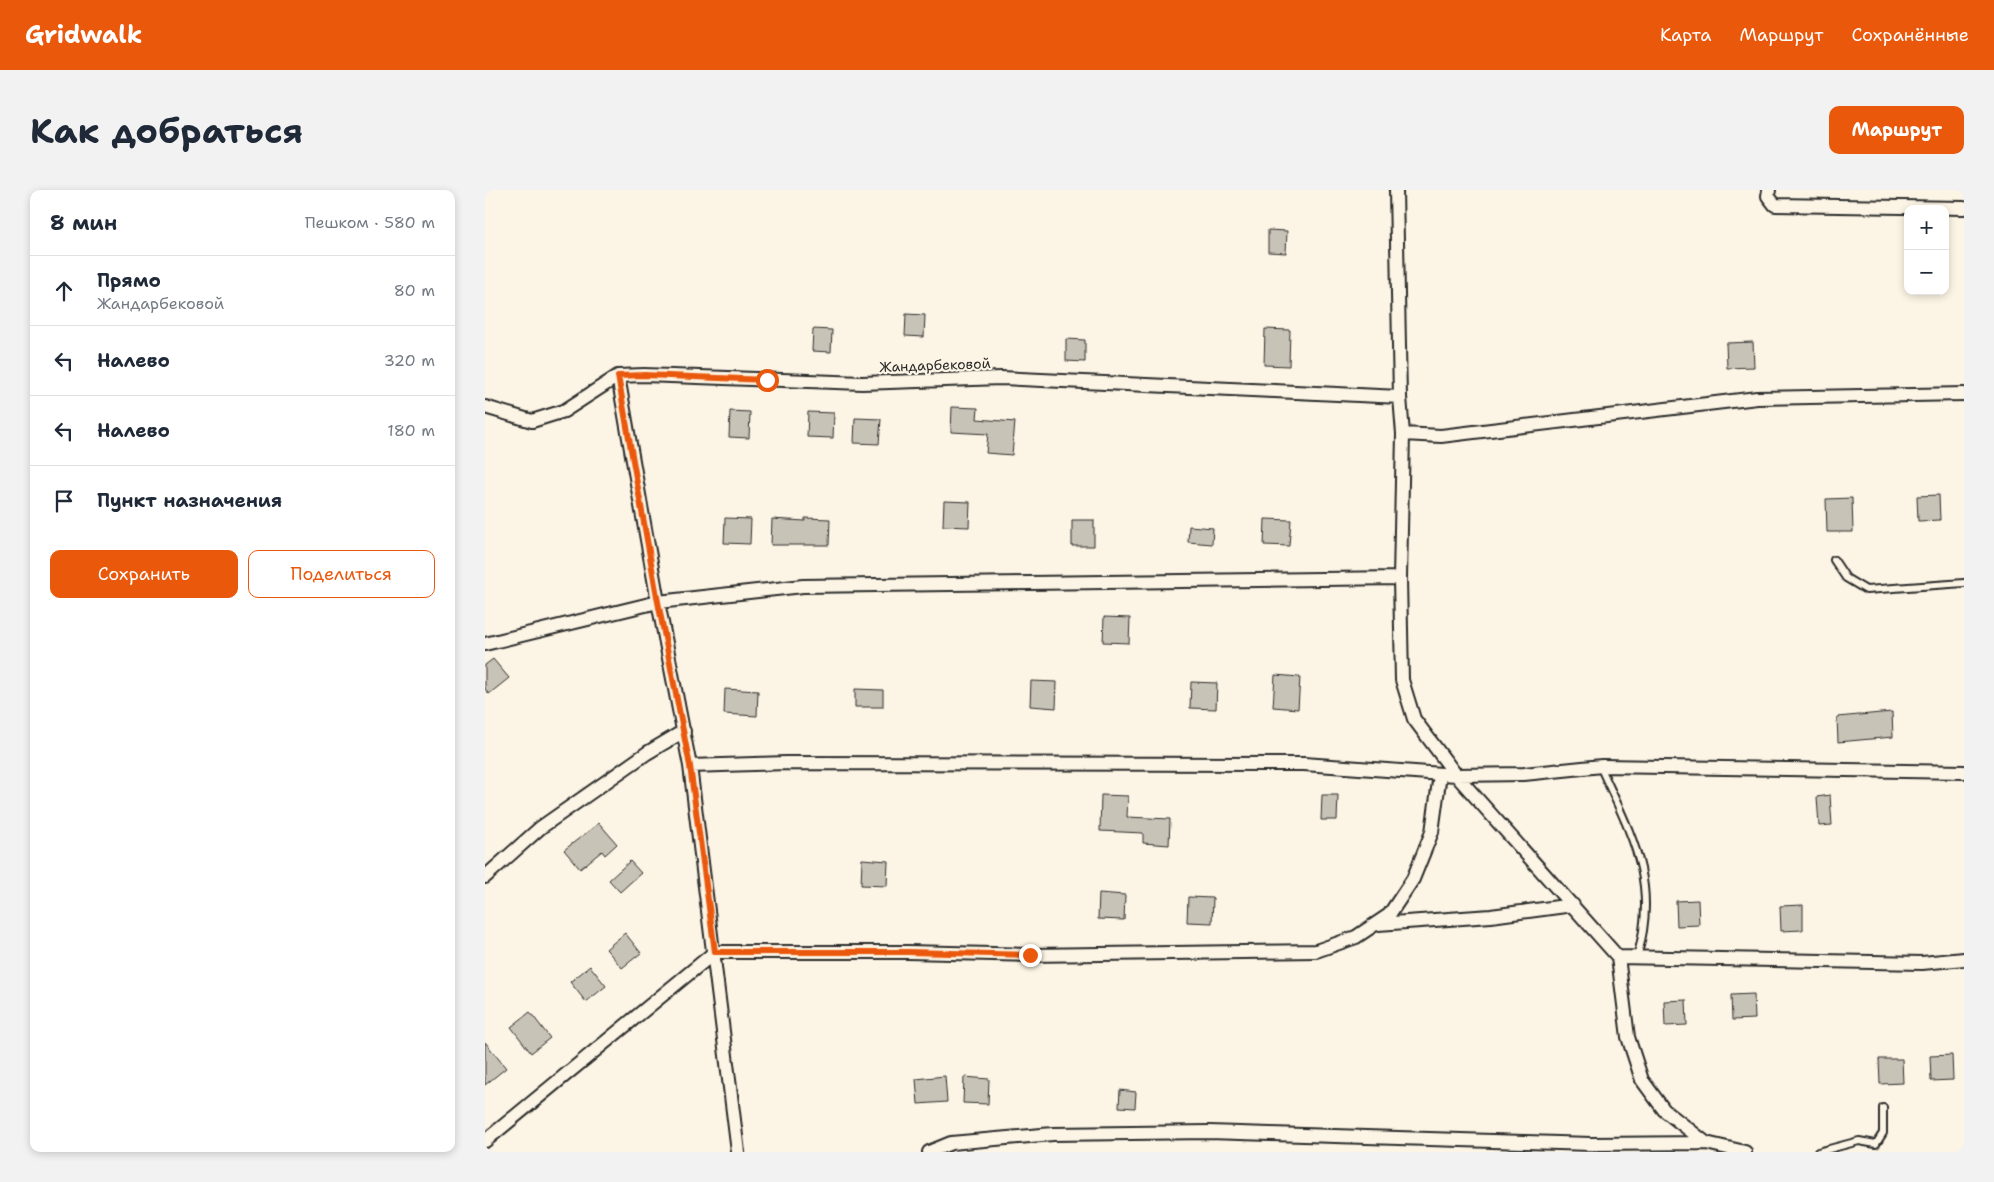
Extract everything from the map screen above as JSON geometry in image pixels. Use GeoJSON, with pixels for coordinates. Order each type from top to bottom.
{"type":"FeatureCollection","features":[{"type":"Feature","properties":{"kind":"street"},"geometry":{"type":"LineString","coordinates":[[1396,190],[1400,397],[1403,434],[1400,578],[1402,680],[1414,719],[1456,775],[1618,957],[1628,1037],[1643,1080],[1664,1110],[1705,1143]]}},
{"type":"Feature","properties":{"kind":"street"},"geometry":{"type":"LineString","coordinates":[[1769,190],[1767,196],[1775,205],[1964,208]]}},
{"type":"Feature","properties":{"kind":"street","name":"Жандарбековой"},"geometry":{"type":"LineString","coordinates":[[618,376],[644,375],[862,383],[1001,378],[1400,397]]}},
{"type":"Feature","properties":{"kind":"street"},"geometry":{"type":"LineString","coordinates":[[485,406],[532,421],[565,411],[618,376],[658,602],[690,766],[715,952],[737,1152]]}},
{"type":"Feature","properties":{"kind":"street"},"geometry":{"type":"LineString","coordinates":[[1403,434],[1441,436],[1757,398],[1964,394]]}},
{"type":"Feature","properties":{"kind":"street"},"geometry":{"type":"LineString","coordinates":[[486,641],[658,602],[803,586],[1400,578]]}},
{"type":"Feature","properties":{"kind":"street"},"geometry":{"type":"LineString","coordinates":[[485,877],[540,828],[647,753],[684,731]]}},
{"type":"Feature","properties":{"kind":"street"},"geometry":{"type":"LineString","coordinates":[[690,766],[786,763],[1294,764],[1456,775],[1524,774],[1600,766],[1964,772]]}},
{"type":"Feature","properties":{"kind":"street"},"geometry":{"type":"LineString","coordinates":[[485,1141],[715,952],[908,952],[1030,955],[1316,951],[1356,938],[1389,915],[1413,879],[1432,832],[1440,774]]}},
{"type":"Feature","properties":{"kind":"street"},"geometry":{"type":"LineString","coordinates":[[1378,924],[1491,916],[1573,905]]}},
{"type":"Feature","properties":{"kind":"street"},"geometry":{"type":"LineString","coordinates":[[1618,957],[1922,963],[1964,959]]}},
{"type":"Feature","properties":{"kind":"street"},"geometry":{"type":"LineString","coordinates":[[929,1152],[951,1143],[1072,1134],[1209,1132],[1591,1144],[1705,1143],[1745,1152]]}},
{"type":"Feature","properties":{"kind":"lane"},"geometry":{"type":"LineString","coordinates":[[1834,560],[1846,578],[1866,590],[1964,583]]}},
{"type":"Feature","properties":{"kind":"lane"},"geometry":{"type":"LineString","coordinates":[[1600,766],[1640,858],[1647,896],[1645,934],[1637,957]]}},
{"type":"Feature","properties":{"kind":"lane"},"geometry":{"type":"LineString","coordinates":[[1877,1152],[1876,1144],[1883,1133],[1883,1108]]}},
{"type":"Feature","properties":{"kind":"lane"},"geometry":{"type":"LineString","coordinates":[[1818,1152],[1859,1142],[1876,1144]]}},
{"type":"Feature","properties":{"kind":"building"},"geometry":{"type":"Polygon","coordinates":[[[1268,230],[1287,231],[1286,253],[1268,252],[1268,230]]]}},
{"type":"Feature","properties":{"kind":"building"},"geometry":{"type":"Polygon","coordinates":[[[906,314],[925,315],[924,337],[905,336],[906,314]]]}},
{"type":"Feature","properties":{"kind":"building"},"geometry":{"type":"Polygon","coordinates":[[[813,329],[832,330],[831,352],[812,351],[813,329]]]}},
{"type":"Feature","properties":{"kind":"building"},"geometry":{"type":"Polygon","coordinates":[[[1265,329],[1290,330],[1289,366],[1264,365],[1265,329]]]}},
{"type":"Feature","properties":{"kind":"building"},"geometry":{"type":"Polygon","coordinates":[[[1066,339],[1085,340],[1085,362],[1066,361],[1066,339]]]}},
{"type":"Feature","properties":{"kind":"building"},"geometry":{"type":"Polygon","coordinates":[[[1753,342],[1754,367],[1727,368],[1726,343],[1753,342]]]}},
{"type":"Feature","properties":{"kind":"building"},"geometry":{"type":"Polygon","coordinates":[[[952,407],[978,408],[977,419],[1015,422],[1012,455],[986,453],[988,434],[951,432],[952,407]]]}},
{"type":"Feature","properties":{"kind":"building"},"geometry":{"type":"Polygon","coordinates":[[[730,411],[750,412],[749,438],[729,437],[730,411]]]}},
{"type":"Feature","properties":{"kind":"building"},"geometry":{"type":"Polygon","coordinates":[[[808,412],[834,413],[833,438],[807,437],[808,412]]]}},
{"type":"Feature","properties":{"kind":"building"},"geometry":{"type":"Polygon","coordinates":[[[855,418],[881,419],[879,444],[854,443],[855,418]]]}},
{"type":"Feature","properties":{"kind":"building"},"geometry":{"type":"Polygon","coordinates":[[[1939,495],[1940,520],[1918,521],[1917,496],[1939,495]]]}},
{"type":"Feature","properties":{"kind":"building"},"geometry":{"type":"Polygon","coordinates":[[[1852,498],[1853,532],[1827,532],[1826,499],[1852,498]]]}},
{"type":"Feature","properties":{"kind":"building"},"geometry":{"type":"Polygon","coordinates":[[[944,501],[970,502],[969,527],[943,526],[944,501]]]}},
{"type":"Feature","properties":{"kind":"building"},"geometry":{"type":"Polygon","coordinates":[[[725,518],[751,519],[750,544],[724,543],[725,518]]]}},
{"type":"Feature","properties":{"kind":"building"},"geometry":{"type":"Polygon","coordinates":[[[805,518],[830,519],[829,545],[771,545],[772,519],[805,521],[805,518]]]}},
{"type":"Feature","properties":{"kind":"building"},"geometry":{"type":"Polygon","coordinates":[[[1265,519],[1291,520],[1289,546],[1264,545],[1265,519]]]}},
{"type":"Feature","properties":{"kind":"building"},"geometry":{"type":"Polygon","coordinates":[[[1072,520],[1094,520],[1094,546],[1072,546],[1072,520]]]}},
{"type":"Feature","properties":{"kind":"building"},"geometry":{"type":"Polygon","coordinates":[[[1189,526],[1213,528],[1212,544],[1188,542],[1189,526]]]}},
{"type":"Feature","properties":{"kind":"building"},"geometry":{"type":"Polygon","coordinates":[[[1104,617],[1130,618],[1129,643],[1103,642],[1104,617]]]}},
{"type":"Feature","properties":{"kind":"building"},"geometry":{"type":"Polygon","coordinates":[[[493,659],[509,678],[489,694],[485,689],[485,665],[493,659]]]}},
{"type":"Feature","properties":{"kind":"building"},"geometry":{"type":"Polygon","coordinates":[[[1275,675],[1300,677],[1298,709],[1273,707],[1275,675]]]}},
{"type":"Feature","properties":{"kind":"building"},"geometry":{"type":"Polygon","coordinates":[[[1031,681],[1057,682],[1056,708],[1030,706],[1031,681]]]}},
{"type":"Feature","properties":{"kind":"building"},"geometry":{"type":"Polygon","coordinates":[[[1191,682],[1217,683],[1216,709],[1190,708],[1191,682]]]}},
{"type":"Feature","properties":{"kind":"building"},"geometry":{"type":"Polygon","coordinates":[[[725,689],[758,691],[757,716],[724,714],[725,689]]]}},
{"type":"Feature","properties":{"kind":"building"},"geometry":{"type":"Polygon","coordinates":[[[855,689],[883,690],[883,707],[855,707],[855,689]]]}},
{"type":"Feature","properties":{"kind":"building"},"geometry":{"type":"Polygon","coordinates":[[[1892,712],[1893,737],[1838,742],[1837,717],[1892,712]]]}},
{"type":"Feature","properties":{"kind":"building"},"geometry":{"type":"Polygon","coordinates":[[[1101,795],[1128,796],[1127,817],[1170,819],[1169,845],[1143,843],[1143,833],[1100,831],[1101,795]]]}},
{"type":"Feature","properties":{"kind":"building"},"geometry":{"type":"Polygon","coordinates":[[[1322,795],[1338,795],[1337,820],[1321,820],[1322,795]]]}},
{"type":"Feature","properties":{"kind":"building"},"geometry":{"type":"Polygon","coordinates":[[[1830,795],[1832,825],[1819,826],[1817,797],[1830,795]]]}},
{"type":"Feature","properties":{"kind":"building"},"geometry":{"type":"Polygon","coordinates":[[[599,823],[617,844],[605,855],[602,851],[580,869],[564,850],[599,823]]]}},
{"type":"Feature","properties":{"kind":"building"},"geometry":{"type":"Polygon","coordinates":[[[862,859],[888,861],[887,886],[861,885],[862,859]]]}},
{"type":"Feature","properties":{"kind":"building"},"geometry":{"type":"Polygon","coordinates":[[[630,861],[641,873],[620,892],[609,880],[630,861]]]}},
{"type":"Feature","properties":{"kind":"building"},"geometry":{"type":"Polygon","coordinates":[[[1099,893],[1125,895],[1124,920],[1098,919],[1099,893]]]}},
{"type":"Feature","properties":{"kind":"building"},"geometry":{"type":"Polygon","coordinates":[[[1188,897],[1213,898],[1212,923],[1187,922],[1188,897]]]}},
{"type":"Feature","properties":{"kind":"building"},"geometry":{"type":"Polygon","coordinates":[[[1698,900],[1699,925],[1677,926],[1676,901],[1698,900]]]}},
{"type":"Feature","properties":{"kind":"building"},"geometry":{"type":"Polygon","coordinates":[[[1803,905],[1803,930],[1781,931],[1780,906],[1803,905]]]}},
{"type":"Feature","properties":{"kind":"building"},"geometry":{"type":"Polygon","coordinates":[[[625,933],[641,953],[622,968],[606,949],[625,933]]]}},
{"type":"Feature","properties":{"kind":"building"},"geometry":{"type":"Polygon","coordinates":[[[590,966],[606,986],[586,1002],[570,982],[590,966]]]}},
{"type":"Feature","properties":{"kind":"building"},"geometry":{"type":"Polygon","coordinates":[[[1754,994],[1755,1019],[1732,1020],[1731,995],[1754,994]]]}},
{"type":"Feature","properties":{"kind":"building"},"geometry":{"type":"Polygon","coordinates":[[[1686,1000],[1687,1025],[1665,1026],[1664,1001],[1686,1000]]]}},
{"type":"Feature","properties":{"kind":"building"},"geometry":{"type":"Polygon","coordinates":[[[530,1012],[550,1038],[531,1053],[511,1027],[530,1012]]]}},
{"type":"Feature","properties":{"kind":"building"},"geometry":{"type":"Polygon","coordinates":[[[485,1042],[506,1068],[485,1085],[485,1042]]]}},
{"type":"Feature","properties":{"kind":"building"},"geometry":{"type":"Polygon","coordinates":[[[1952,1055],[1953,1080],[1931,1081],[1930,1056],[1952,1055]]]}},
{"type":"Feature","properties":{"kind":"building"},"geometry":{"type":"Polygon","coordinates":[[[1879,1059],[1902,1059],[1903,1083],[1880,1084],[1879,1059]]]}},
{"type":"Feature","properties":{"kind":"building"},"geometry":{"type":"Polygon","coordinates":[[[945,1076],[947,1102],[918,1104],[916,1079],[945,1076]]]}},
{"type":"Feature","properties":{"kind":"building"},"geometry":{"type":"Polygon","coordinates":[[[964,1077],[989,1079],[988,1104],[963,1103],[964,1077]]]}},
{"type":"Feature","properties":{"kind":"building"},"geometry":{"type":"Polygon","coordinates":[[[1120,1090],[1136,1092],[1135,1108],[1119,1107],[1120,1090]]]}},
{"type":"Feature","properties":{"kind":"route"},"geometry":{"type":"LineString","coordinates":[[767,380],[644,375],[618,376],[658,602],[690,766],[715,952],[908,952],[1030,955]]}}]}
